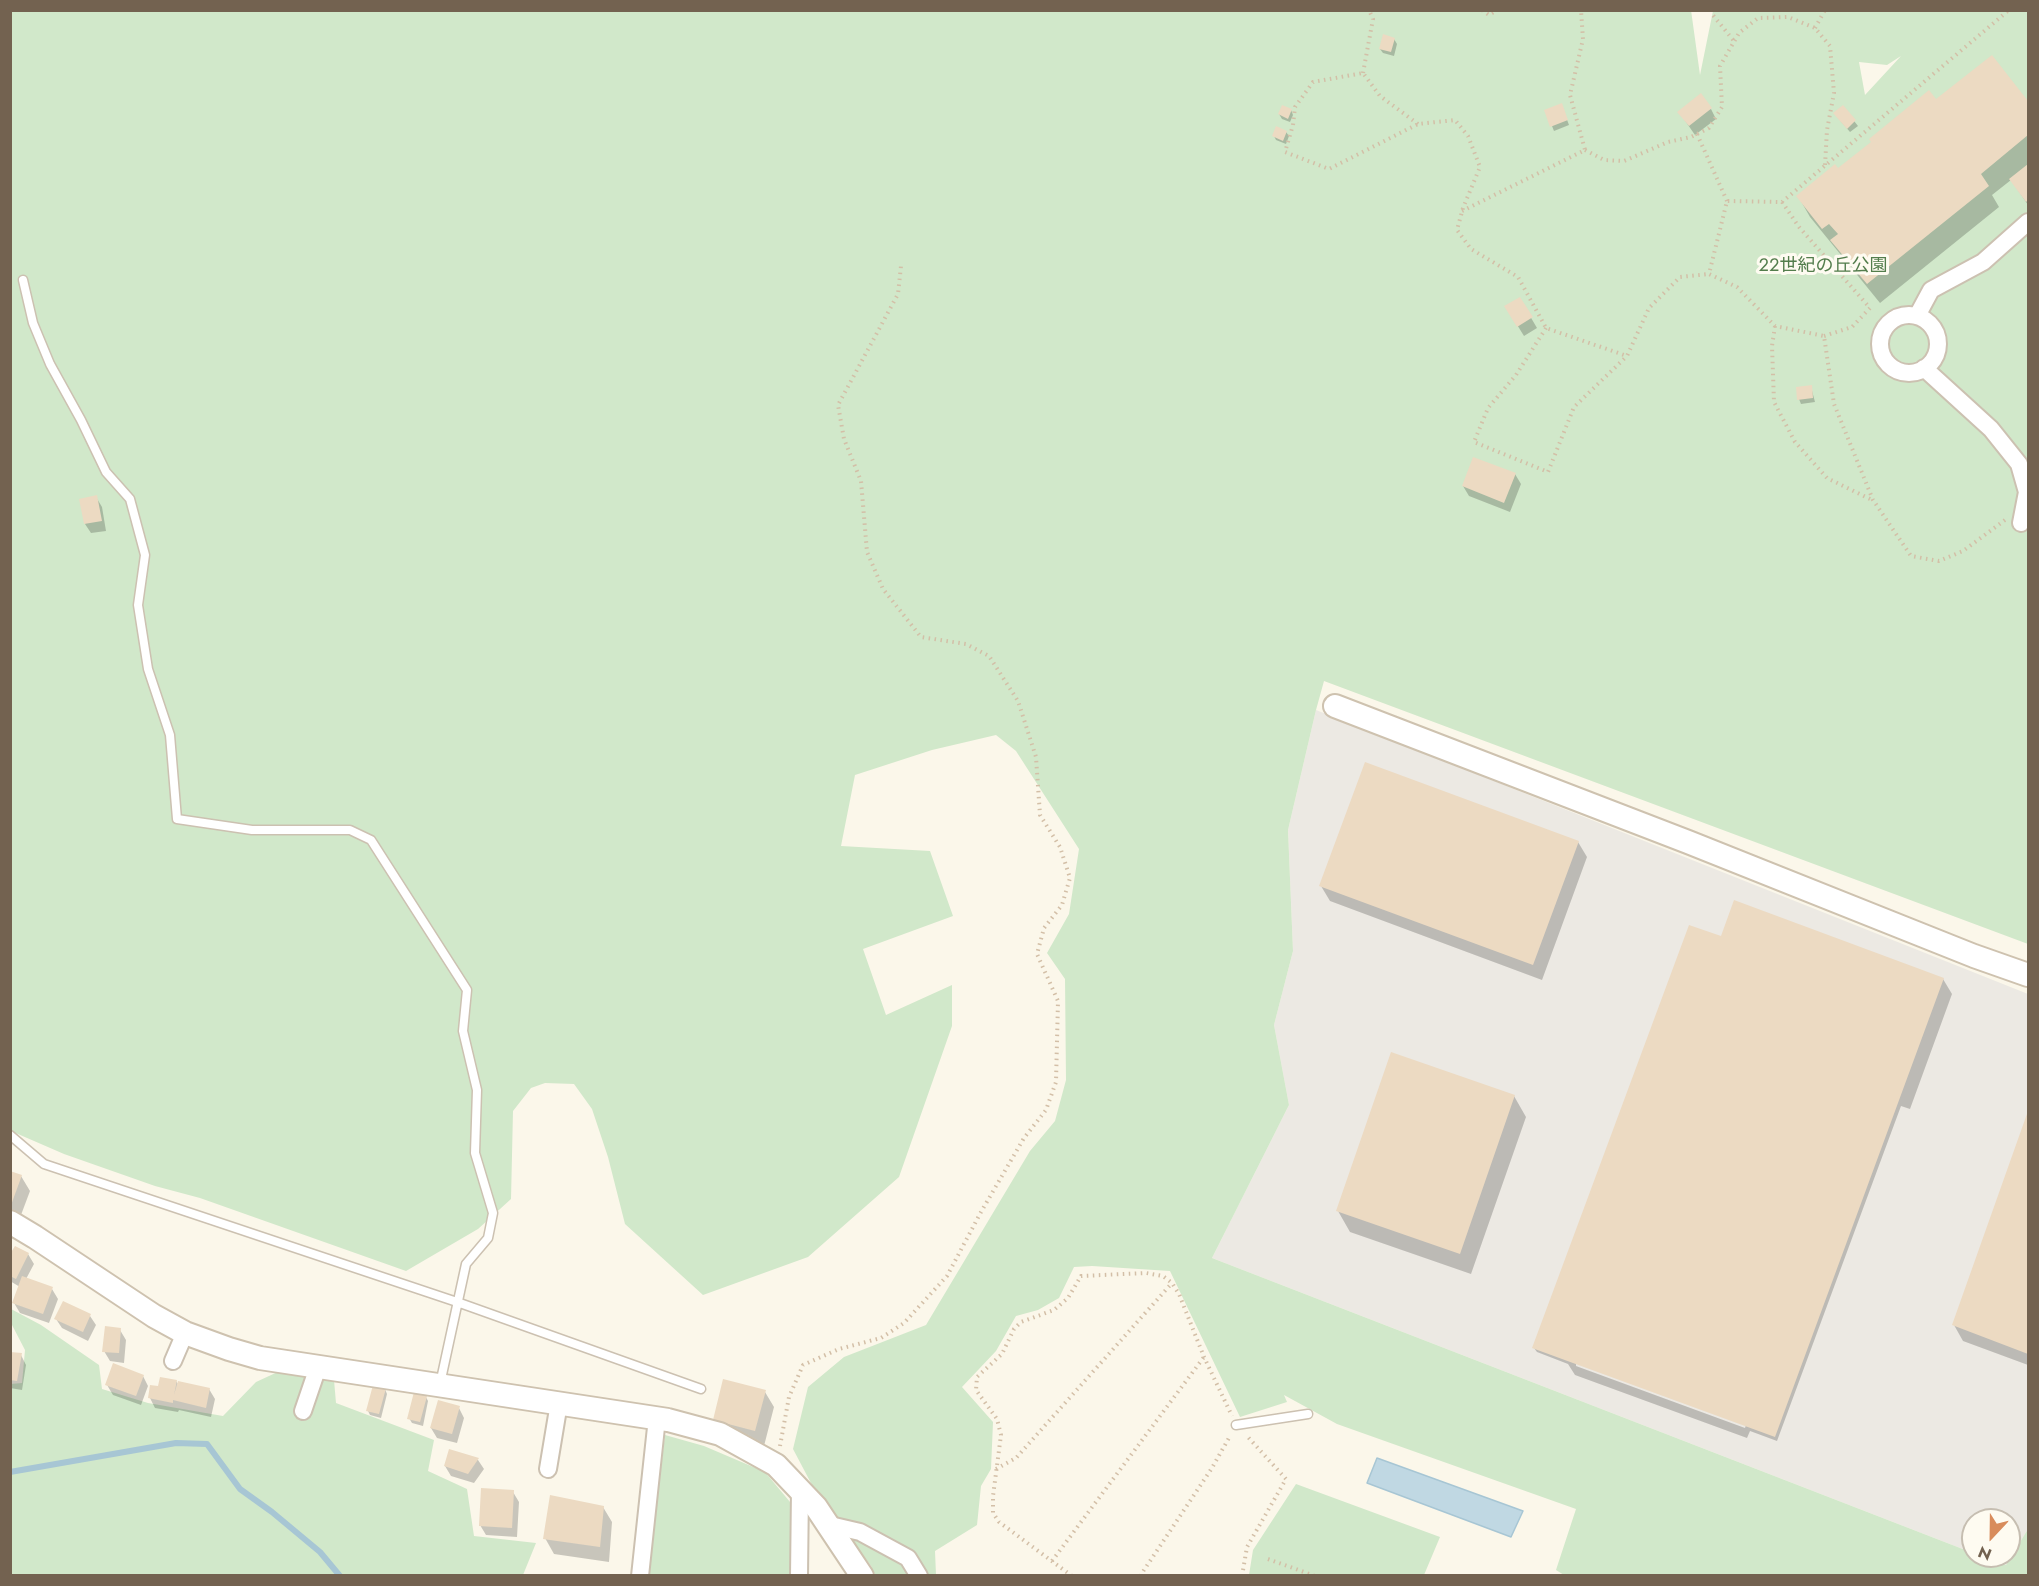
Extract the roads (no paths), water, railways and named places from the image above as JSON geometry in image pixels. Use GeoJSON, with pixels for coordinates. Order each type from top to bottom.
{"type":"FeatureCollection","features":[{"type":"Feature","properties":{"kind":"street"},"geometry":{"type":"LineString","coordinates":[[1917,316],[1931,290],[1983,262],[2028,222]]}},
{"type":"Feature","properties":{"kind":"street"},"geometry":{"type":"LineString","coordinates":[[1907,315],[1917,316],[1932,326],[1936,335],[1936,353],[1924,368],[1907,372],[1889,365],[1880,348],[1883,329],[1889,322],[1907,315]]}},
{"type":"Feature","properties":{"kind":"street"},"geometry":{"type":"LineString","coordinates":[[1924,368],[1990,429],[2019,464],[2026,492],[2014,521]]}},
{"type":"Feature","properties":{"kind":"street"},"geometry":{"type":"LineString","coordinates":[[1335,706],[1688,842],[1974,956],[2028,975]]}},
{"type":"Feature","properties":{"kind":"street"},"geometry":{"type":"LineString","coordinates":[[10,1222],[154,1316],[185,1333],[260,1358],[657,1418],[720,1434],[776,1465],[830,1525],[862,1575]]}},
{"type":"Feature","properties":{"kind":"street"},"geometry":{"type":"LineString","coordinates":[[173,1361],[185,1333]]}},
{"type":"Feature","properties":{"kind":"street"},"geometry":{"type":"LineString","coordinates":[[303,1411],[318,1367]]}},
{"type":"Feature","properties":{"kind":"street"},"geometry":{"type":"LineString","coordinates":[[548,1469],[559,1403]]}},
{"type":"Feature","properties":{"kind":"street"},"geometry":{"type":"LineString","coordinates":[[640,1575],[657,1418]]}},
{"type":"Feature","properties":{"kind":"street"},"geometry":{"type":"LineString","coordinates":[[799,1575],[800,1489]]}},
{"type":"Feature","properties":{"kind":"street"},"geometry":{"type":"LineString","coordinates":[[830,1525],[860,1532],[908,1558],[919,1575]]}},
{"type":"Feature","properties":{"kind":"lane"},"geometry":{"type":"LineString","coordinates":[[23,280],[33,323],[50,364],[106,472],[130,499],[145,555],[138,605],[148,669],[170,735],[177,819],[252,830],[350,831],[371,840],[467,990],[463,1031],[477,1090],[475,1153],[493,1213],[488,1238],[466,1264],[440,1385]]}},
{"type":"Feature","properties":{"kind":"lane"},"geometry":{"type":"LineString","coordinates":[[10,1135],[44,1164],[458,1302],[701,1389]]}},
{"type":"Feature","properties":{"kind":"lane"},"geometry":{"type":"LineString","coordinates":[[1236,1425],[1308,1414]]}},
{"type":"Feature","properties":{"kind":"water"},"geometry":{"type":"Polygon","coordinates":[[[1377,1458],[1523,1511],[1511,1537],[1367,1483],[1377,1458]]]}},
{"type":"Feature","properties":{"kind":"waterway"},"geometry":{"type":"LineString","coordinates":[[10,1472],[176,1443],[207,1444],[240,1489],[320,1552],[340,1576]]}},
{"type":"Feature","properties":{"kind":"park label","name":"２２世紀の丘公園"},"geometry":{"type":"Point","coordinates":[1823,267]}}]}
